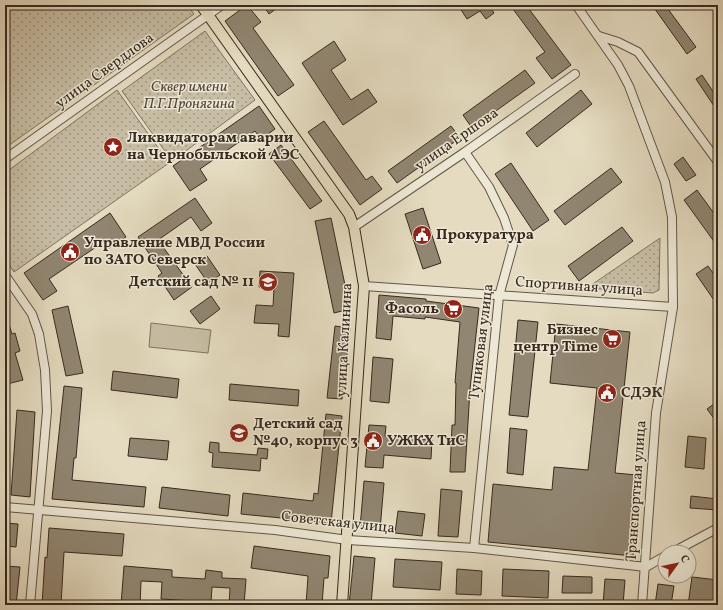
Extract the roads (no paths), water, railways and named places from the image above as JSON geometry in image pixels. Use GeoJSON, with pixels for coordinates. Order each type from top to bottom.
{"type":"FeatureCollection","features":[{"type":"Feature","properties":{"kind":"main road","name":"улица Калинина"},"geometry":{"type":"LineString","coordinates":[[201,5],[350,214],[354,227],[364,286],[348,540],[342,605]]}},
{"type":"Feature","properties":{"kind":"street","name":"улица Свердлова"},"geometry":{"type":"LineString","coordinates":[[5,159],[222,5]]}},
{"type":"Feature","properties":{"kind":"street","name":"Транспортная улица"},"geometry":{"type":"LineString","coordinates":[[576,5],[618,65],[629,86],[670,200],[674,272],[672,307],[656,413],[646,567],[642,605]]}},
{"type":"Feature","properties":{"kind":"street"},"geometry":{"type":"LineString","coordinates":[[598,36],[618,42],[638,52],[718,162]]}},
{"type":"Feature","properties":{"kind":"street","name":"улица Ершова"},"geometry":{"type":"LineString","coordinates":[[354,227],[465,152],[575,74]]}},
{"type":"Feature","properties":{"kind":"street","name":"Тупиковая улица"},"geometry":{"type":"LineString","coordinates":[[465,152],[489,187],[504,218],[513,245],[499,296],[474,548]]}},
{"type":"Feature","properties":{"kind":"street"},"geometry":{"type":"LineString","coordinates":[[5,275],[32,314],[39,334],[45,370],[47,411],[30,605]]}},
{"type":"Feature","properties":{"kind":"street","name":"Спортивная улица"},"geometry":{"type":"LineString","coordinates":[[364,286],[672,307]]}},
{"type":"Feature","properties":{"kind":"street","name":"Советская улица"},"geometry":{"type":"LineString","coordinates":[[5,507],[275,530],[348,540],[474,548],[646,567]]}},
{"type":"Feature","properties":{"kind":"street"},"geometry":{"type":"LineString","coordinates":[[688,544],[718,528]]}},
{"type":"Feature","properties":{"kind":"street"},"geometry":{"type":"LineString","coordinates":[[646,567],[657,561]]}},
{"type":"Feature","properties":{"kind":"place","name":"Ликвидаторам аварии на Чернобыльской АЭС"},"geometry":{"type":"Point","coordinates":[113,147]}},
{"type":"Feature","properties":{"kind":"place","name":"Прокуратура"},"geometry":{"type":"Point","coordinates":[422,235]}},
{"type":"Feature","properties":{"kind":"place","name":"Управление МВД России по ЗАТО Северск"},"geometry":{"type":"Point","coordinates":[70,252]}},
{"type":"Feature","properties":{"kind":"place","name":"Детский сад № 11"},"geometry":{"type":"Point","coordinates":[268,282]}},
{"type":"Feature","properties":{"kind":"place","name":"Фасоль"},"geometry":{"type":"Point","coordinates":[453,309]}},
{"type":"Feature","properties":{"kind":"place","name":"Бизнес центр Time"},"geometry":{"type":"Point","coordinates":[612,339]}},
{"type":"Feature","properties":{"kind":"place","name":"СДЭК"},"geometry":{"type":"Point","coordinates":[607,393]}},
{"type":"Feature","properties":{"kind":"place","name":"Детский сад №40, корпус 3"},"geometry":{"type":"Point","coordinates":[239,433]}},
{"type":"Feature","properties":{"kind":"place","name":"УЖКХ ТиС"},"geometry":{"type":"Point","coordinates":[373,441]}},
{"type":"Feature","properties":{"kind":"park label","name":"Сквер имени П.Г.Пронягина"},"geometry":{"type":"Point","coordinates":[189,96]}}]}
